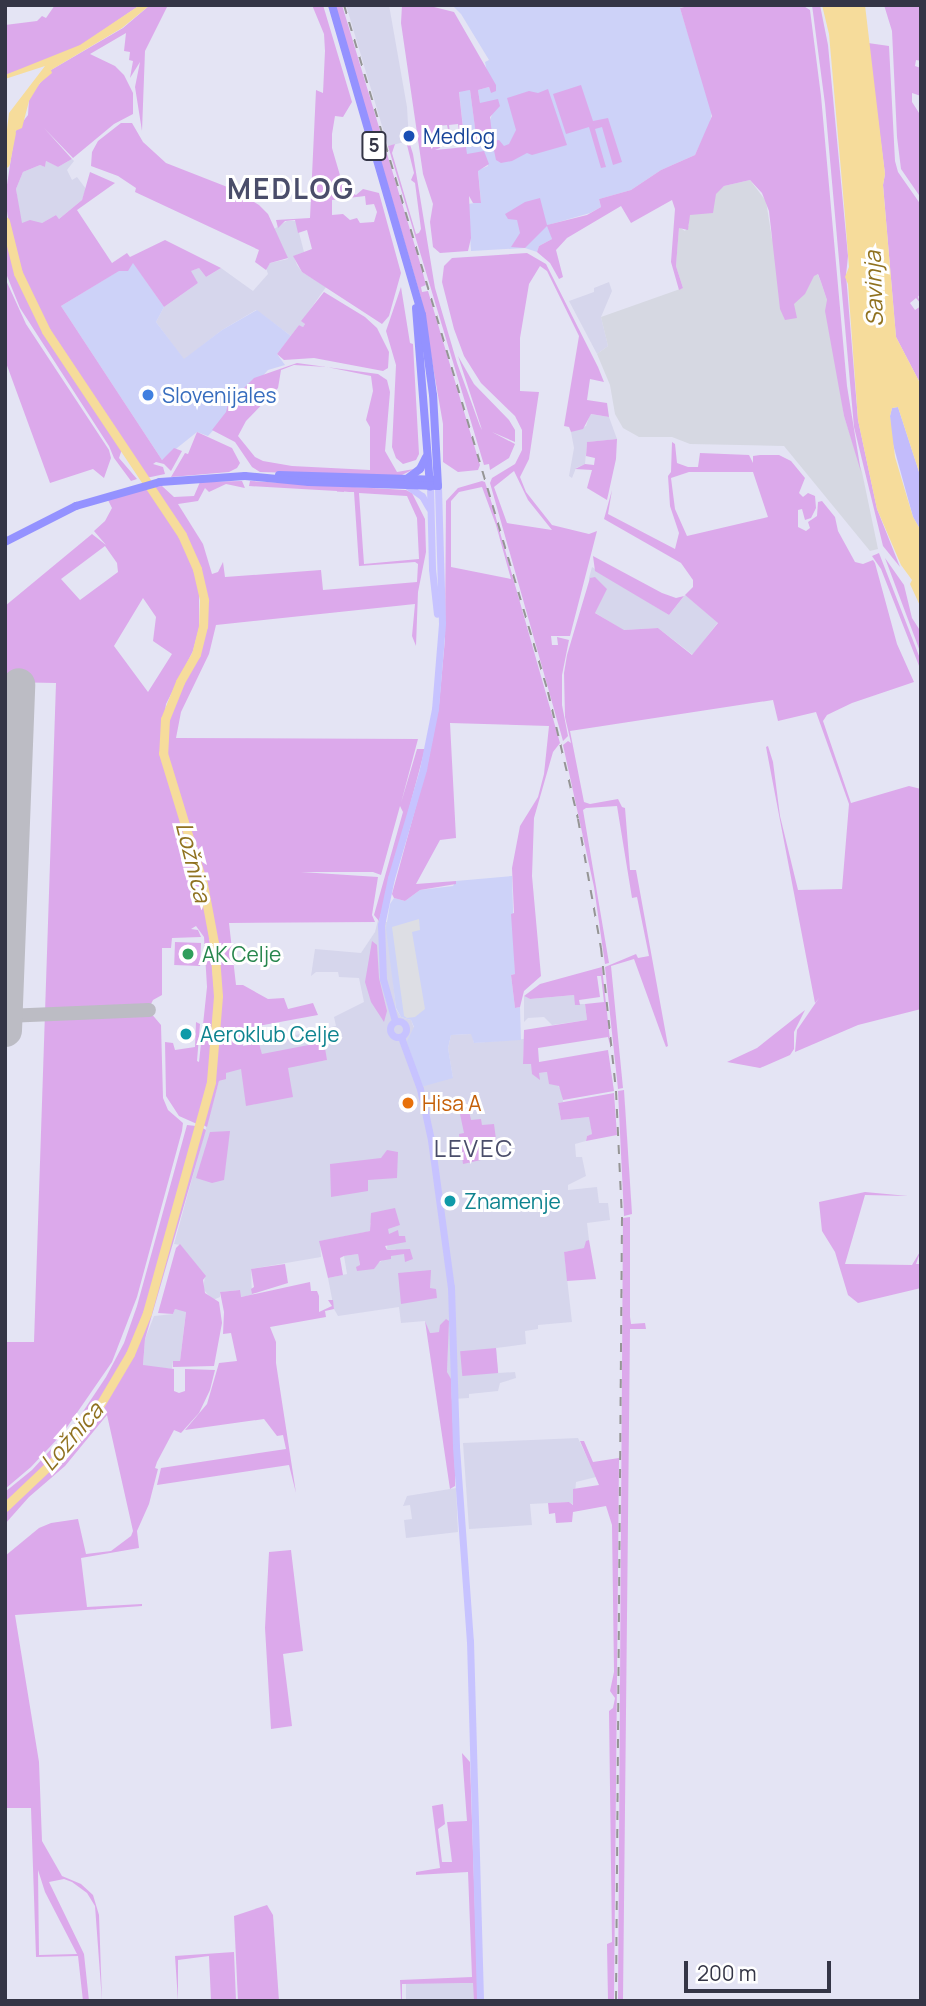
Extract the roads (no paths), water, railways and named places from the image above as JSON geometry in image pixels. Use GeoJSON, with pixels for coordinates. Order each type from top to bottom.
{"type":"FeatureCollection","features":[{"type":"Feature","properties":{"kind":"main road","name":"5"},"geometry":{"type":"LineString","coordinates":[[332,5],[415,288],[430,365],[434,483]]}},
{"type":"Feature","properties":{"kind":"main road","name":"5"},"geometry":{"type":"LineString","coordinates":[[415,288],[428,451],[434,483]]}},
{"type":"Feature","properties":{"kind":"main road"},"geometry":{"type":"LineString","coordinates":[[405,482],[420,469],[428,451]]}},
{"type":"Feature","properties":{"kind":"main road"},"geometry":{"type":"LineString","coordinates":[[5,542],[67,509],[127,489],[160,482],[248,476],[434,483]]}},
{"type":"Feature","properties":{"kind":"main road"},"geometry":{"type":"LineString","coordinates":[[405,482],[422,496],[430,513]]}},
{"type":"Feature","properties":{"kind":"main road"},"geometry":{"type":"LineString","coordinates":[[434,483],[430,513],[432,569],[440,643]]}},
{"type":"Feature","properties":{"kind":"main road"},"geometry":{"type":"LineString","coordinates":[[395,1021],[402,1021],[406,1026],[406,1032],[401,1037],[395,1037],[390,1032],[395,1021],[383,979],[381,925],[386,896],[430,739],[440,643],[434,483]]}},
{"type":"Feature","properties":{"kind":"main road"},"geometry":{"type":"LineString","coordinates":[[401,1037],[419,1088],[431,1139],[451,1287],[457,1457],[470,1641],[480,2001]]}},
{"type":"Feature","properties":{"kind":"water"},"geometry":{"type":"Polygon","coordinates":[[[140,5],[150,5],[122,28],[51,70],[52,73],[40,83],[29,101],[22,128],[15,131],[11,144],[5,146],[9,113],[45,66],[5,79],[5,75],[80,45],[140,5]]]}},
{"type":"Feature","properties":{"kind":"water","name":"Savinja"},"geometry":{"type":"Polygon","coordinates":[[[822,5],[865,5],[885,174],[883,185],[896,337],[921,385],[921,478],[898,407],[892,408],[890,416],[895,457],[913,517],[921,531],[921,608],[910,584],[912,580],[901,565],[877,509],[858,420],[848,284],[845,277],[849,267],[845,216],[829,34],[822,5]]]}},
{"type":"Feature","properties":{"kind":"waterway","name":"Ložnica"},"geometry":{"type":"LineString","coordinates":[[5,163],[11,133]]}},
{"type":"Feature","properties":{"kind":"waterway","name":"Ložnica"},"geometry":{"type":"LineString","coordinates":[[5,221],[18,273],[46,331],[182,535],[197,569],[204,600],[203,626],[196,654],[180,682],[165,719],[163,753],[203,884],[214,943],[218,996],[211,1082],[147,1313],[130,1354],[91,1420],[63,1452],[5,1507]]}},
{"type":"Feature","properties":{"kind":"railway"},"geometry":{"type":"LineString","coordinates":[[344,5],[548,692],[578,819],[601,948],[616,1091],[622,1217],[616,2001]]}},
{"type":"Feature","properties":{"kind":"place","name":"Medlog"},"geometry":{"type":"Point","coordinates":[409,136]}},
{"type":"Feature","properties":{"kind":"place","name":"Slovenijales"},"geometry":{"type":"Point","coordinates":[148,395]}},
{"type":"Feature","properties":{"kind":"place","name":"AK Celje"},"geometry":{"type":"Point","coordinates":[188,954]}},
{"type":"Feature","properties":{"kind":"place","name":"Aeroklub Celje"},"geometry":{"type":"Point","coordinates":[186,1034]}},
{"type":"Feature","properties":{"kind":"place","name":"Hisa A"},"geometry":{"type":"Point","coordinates":[408,1103]}},
{"type":"Feature","properties":{"kind":"place","name":"Znamenje"},"geometry":{"type":"Point","coordinates":[450,1201]}},
{"type":"Feature","properties":{"kind":"district","name":"MEDLOG"},"geometry":{"type":"Point","coordinates":[291,188]}},
{"type":"Feature","properties":{"kind":"district","name":"LEVEC"},"geometry":{"type":"Point","coordinates":[474,1148]}}]}
